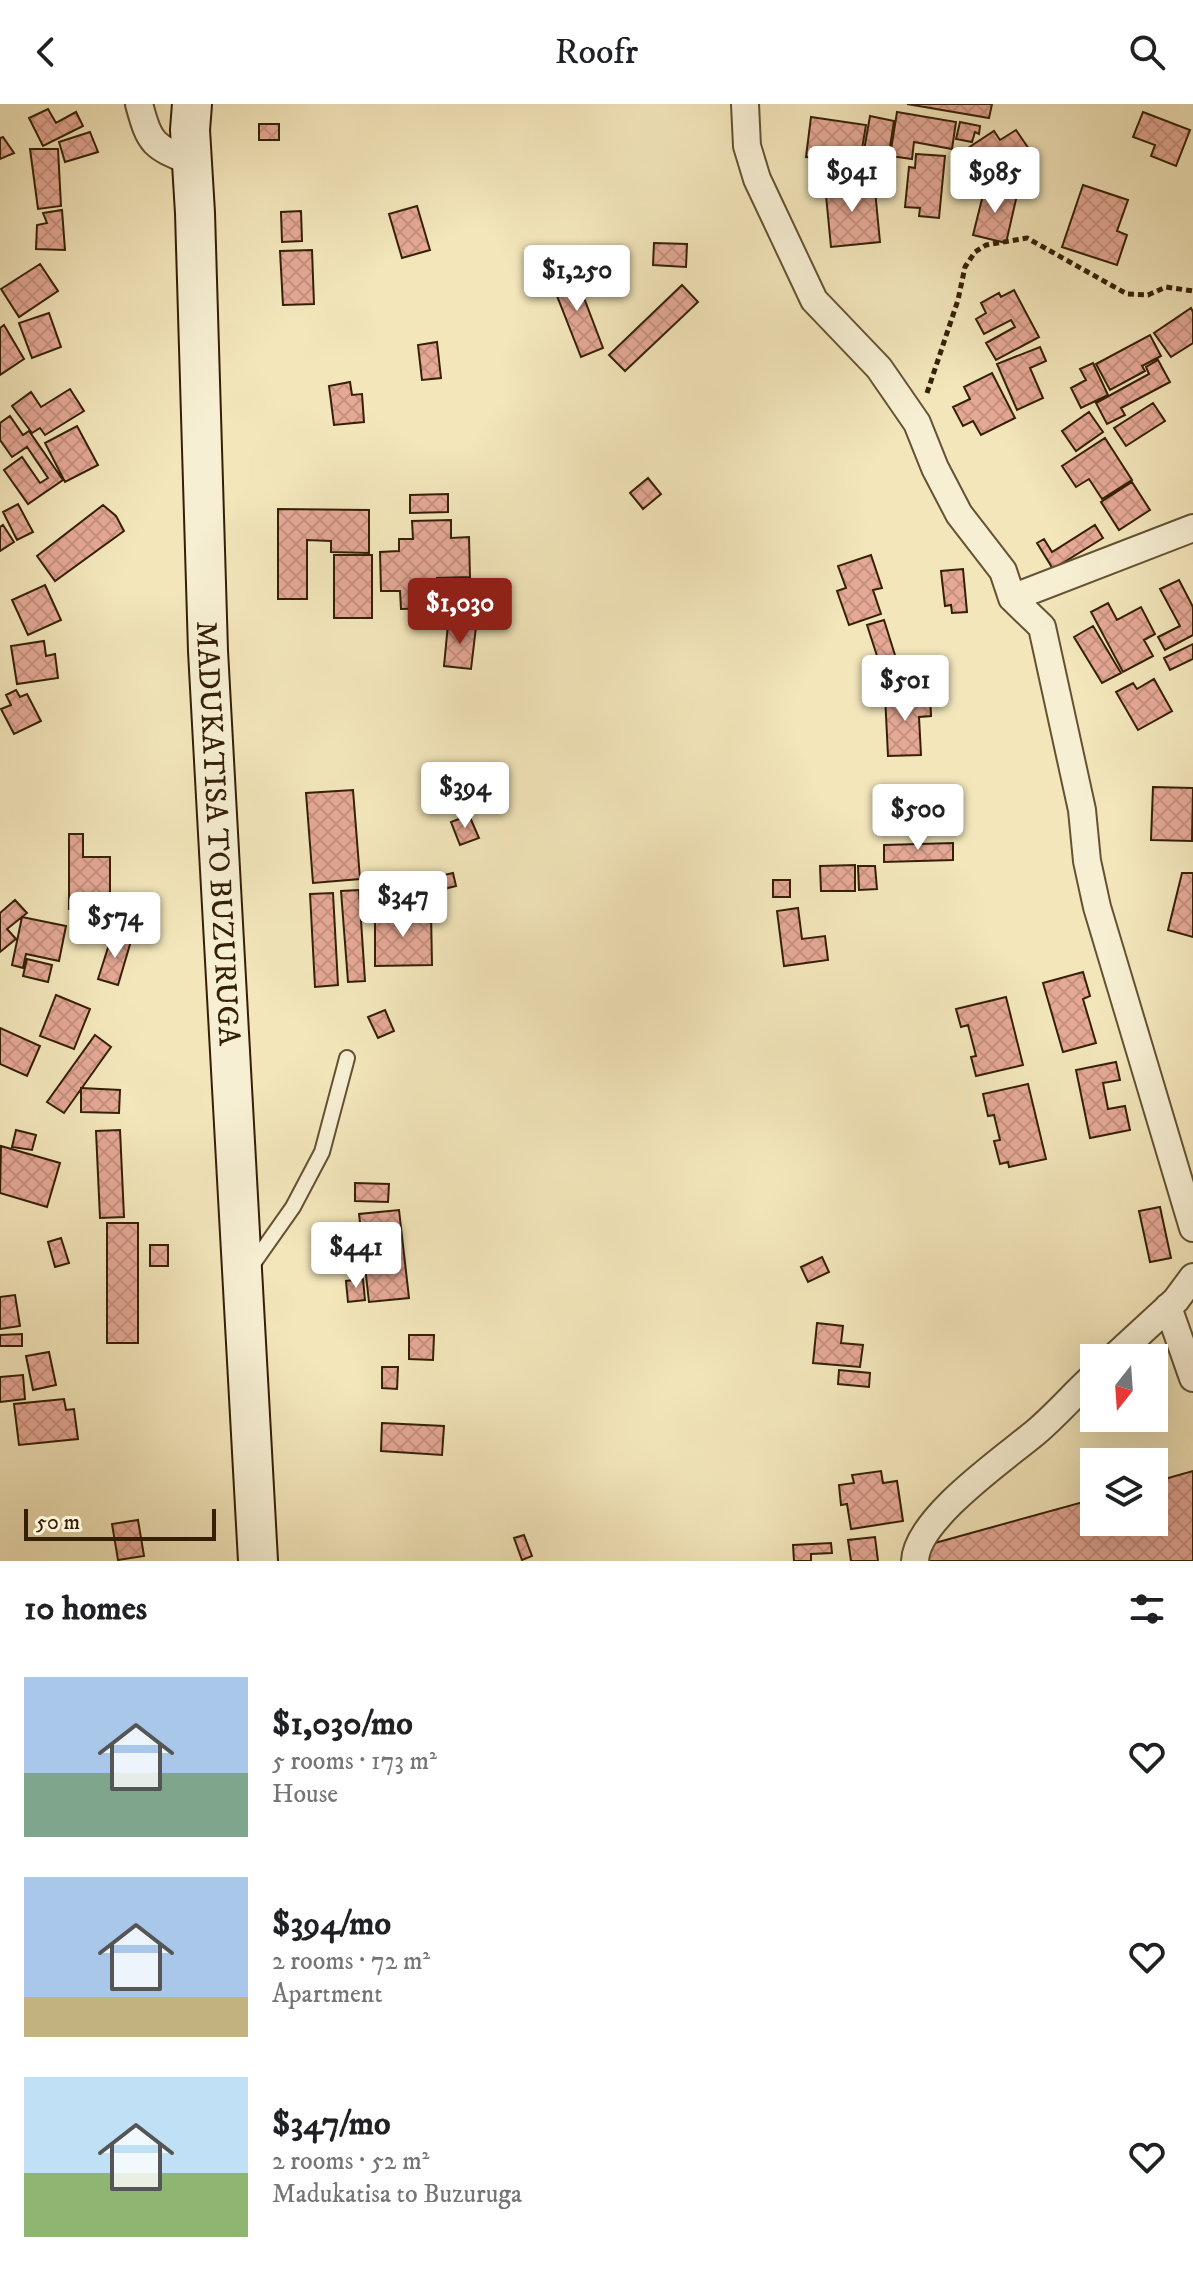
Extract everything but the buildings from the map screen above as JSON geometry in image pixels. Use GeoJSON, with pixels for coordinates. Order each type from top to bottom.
{"type":"FeatureCollection","features":[{"type":"Feature","properties":{"kind":"main road","name":"MADUKATISA TO BUZURUGA"},"geometry":{"type":"LineString","coordinates":[[192,104],[190,130],[208,651],[258,1561]]}},
{"type":"Feature","properties":{"kind":"street"},"geometry":{"type":"LineString","coordinates":[[139,104],[149,136],[159,149],[192,162]]}},
{"type":"Feature","properties":{"kind":"street"},"geometry":{"type":"LineString","coordinates":[[745,104],[747,146],[757,179],[814,300],[879,368],[917,423],[935,468],[959,514],[1003,571],[1012,598],[1042,627],[1082,810],[1087,861],[1097,907],[1193,1228]]}},
{"type":"Feature","properties":{"kind":"street"},"geometry":{"type":"LineString","coordinates":[[1012,598],[1193,528]]}},
{"type":"Feature","properties":{"kind":"street"},"geometry":{"type":"LineString","coordinates":[[1128,1344],[1168,1307],[1193,1277]]}},
{"type":"Feature","properties":{"kind":"street"},"geometry":{"type":"LineString","coordinates":[[1168,1307],[1193,1378]]}},
{"type":"Feature","properties":{"kind":"street"},"geometry":{"type":"LineString","coordinates":[[915,1561],[921,1539],[959,1496],[1038,1430],[1080,1390]]}},
{"type":"Feature","properties":{"kind":"lane"},"geometry":{"type":"LineString","coordinates":[[243,1278],[293,1207],[322,1152],[347,1058]]}},
{"type":"Feature","properties":{"kind":"path"},"geometry":{"type":"LineString","coordinates":[[917,423],[958,300],[965,267],[975,252],[986,245],[1027,238],[1127,294],[1148,295],[1166,287],[1193,291]]}}]}
